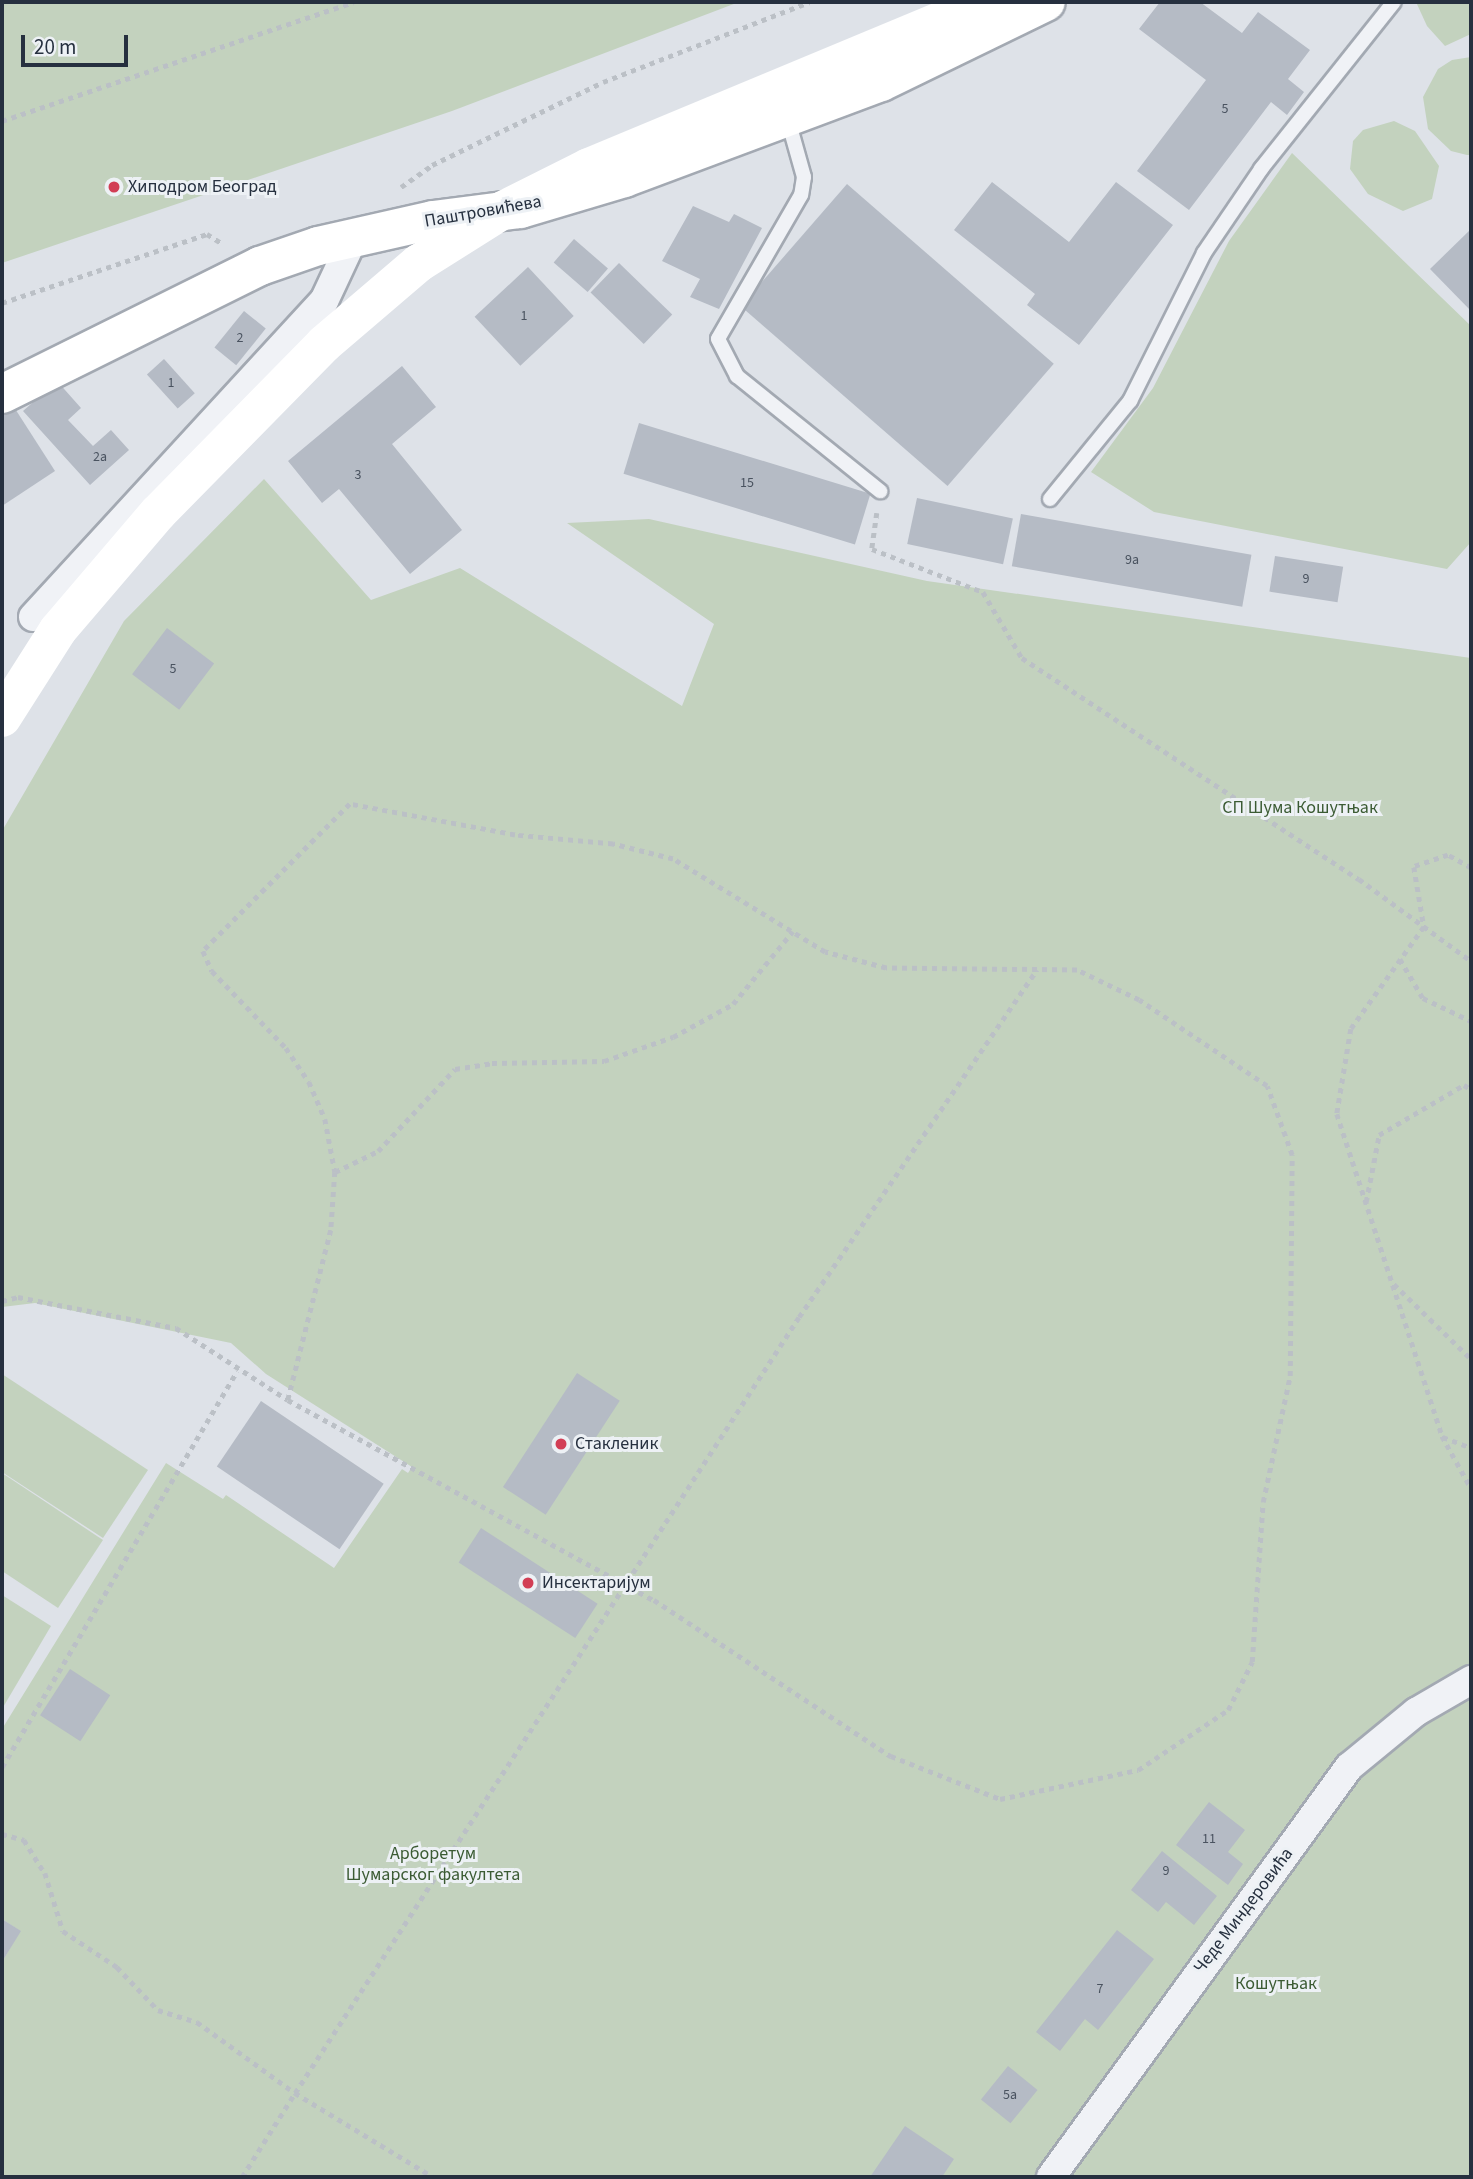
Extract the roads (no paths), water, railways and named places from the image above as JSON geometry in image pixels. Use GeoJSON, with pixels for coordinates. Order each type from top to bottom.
{"type":"FeatureCollection","features":[{"type":"Feature","properties":{"kind":"main road"},"geometry":{"type":"LineString","coordinates":[[2,718],[58,630],[158,513],[324,344],[419,263],[503,210],[589,167],[986,2]]}},
{"type":"Feature","properties":{"kind":"main road","name":"Паштровићева"},"geometry":{"type":"LineString","coordinates":[[2,394],[260,266],[318,246],[433,220],[532,206],[788,118],[881,82],[1046,2]]}},
{"type":"Feature","properties":{"kind":"street"},"geometry":{"type":"LineString","coordinates":[[33,617],[324,301],[353,239]]}},
{"type":"Feature","properties":{"kind":"street","name":"Чеде Миндеровића"},"geometry":{"type":"LineString","coordinates":[[1051,2177],[1349,1767],[1416,1712],[1471,1680]]}},
{"type":"Feature","properties":{"kind":"lane"},"geometry":{"type":"LineString","coordinates":[[1050,499],[1130,401],[1204,253],[1261,169],[1394,2]]}},
{"type":"Feature","properties":{"kind":"lane"},"geometry":{"type":"LineString","coordinates":[[788,118],[804,177],[801,195],[718,339],[737,376],[880,491]]}},
{"type":"Feature","properties":{"kind":"place","name":"Хиподром Београд"},"geometry":{"type":"Point","coordinates":[114,187]}},
{"type":"Feature","properties":{"kind":"place","name":"Стакленик"},"geometry":{"type":"Point","coordinates":[561,1444]}},
{"type":"Feature","properties":{"kind":"place","name":"Инсектаријум"},"geometry":{"type":"Point","coordinates":[528,1583]}},
{"type":"Feature","properties":{"kind":"park label","name":"СП Шума Кошутњак"},"geometry":{"type":"Point","coordinates":[1300,808]}},
{"type":"Feature","properties":{"kind":"park label","name":"Арборетум Шумарског факултета"},"geometry":{"type":"Point","coordinates":[433,1865]}},
{"type":"Feature","properties":{"kind":"park label","name":"Кошутњак"},"geometry":{"type":"Point","coordinates":[1276,1984]}}]}
